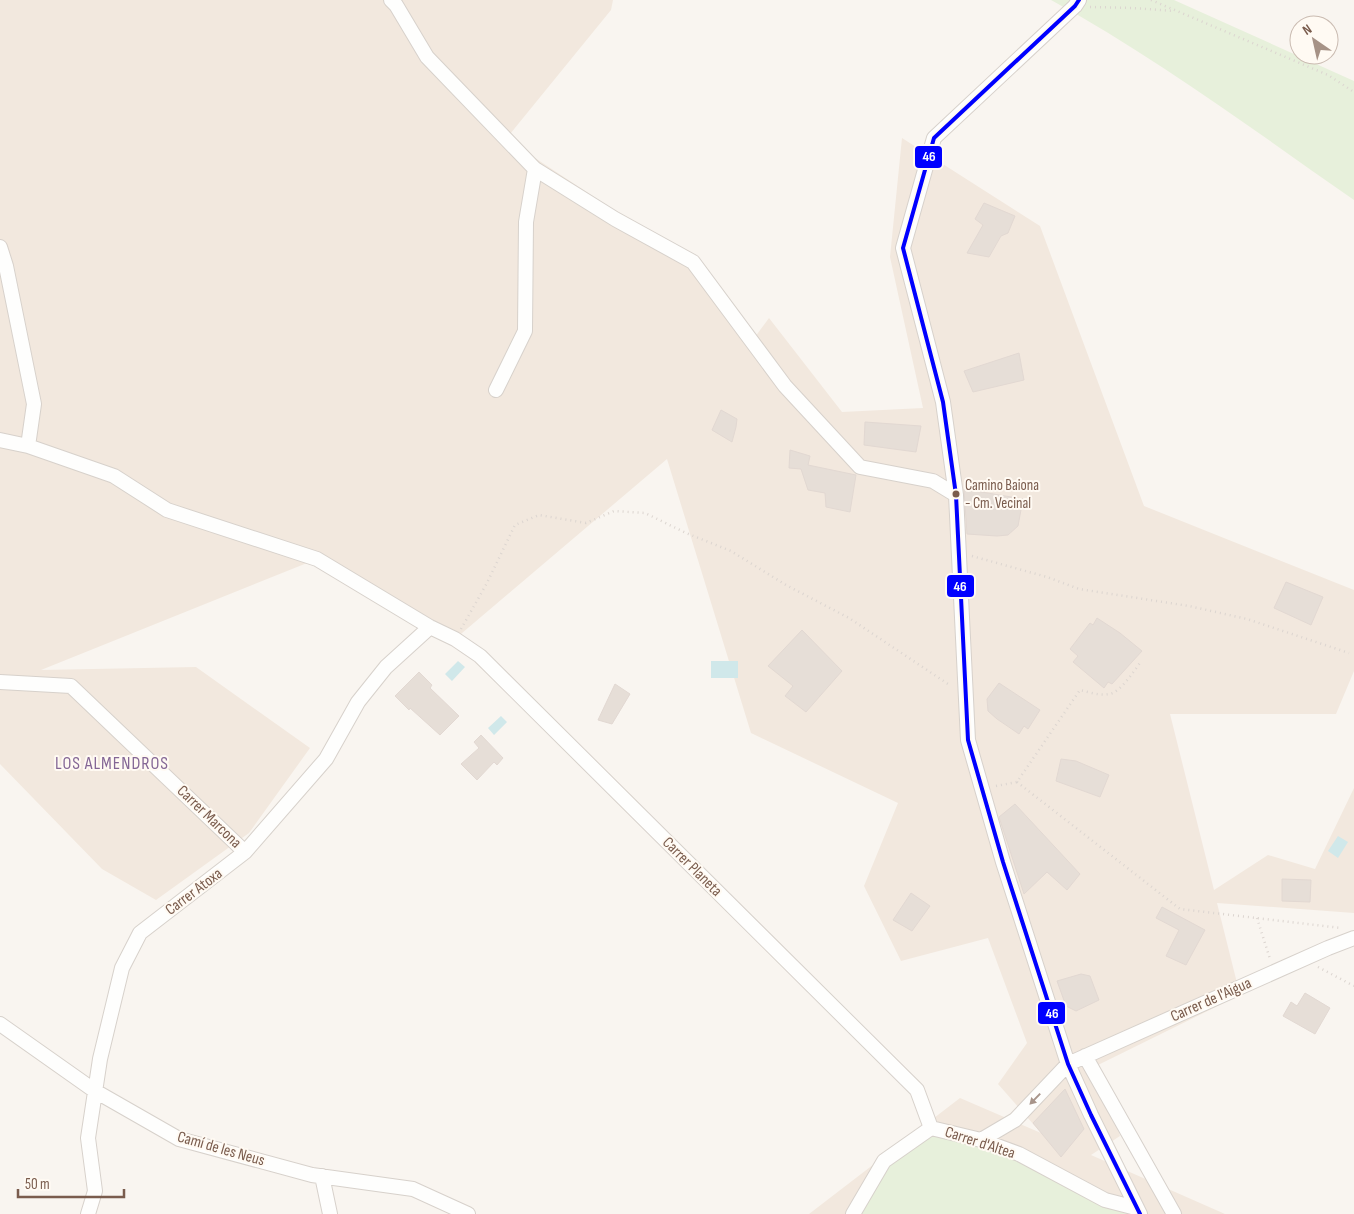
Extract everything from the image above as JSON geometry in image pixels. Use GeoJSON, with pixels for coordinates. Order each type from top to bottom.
{"type":"FeatureCollection","features":[{"type":"Feature","properties":{"kind":"street"},"geometry":{"type":"LineString","coordinates":[[392,0],[427,57],[535,169],[614,219],[693,262],[785,386],[860,467],[933,481],[956,495]]}},
{"type":"Feature","properties":{"kind":"street"},"geometry":{"type":"LineString","coordinates":[[1077,3],[934,138],[903,248],[943,402],[956,495],[968,740],[1003,862],[1068,1064],[1138,1211]]}},
{"type":"Feature","properties":{"kind":"street"},"geometry":{"type":"LineString","coordinates":[[496,390],[525,331],[526,222],[535,169]]}},
{"type":"Feature","properties":{"kind":"street"},"geometry":{"type":"LineString","coordinates":[[0,247],[6,266],[34,404],[28,446]]}},
{"type":"Feature","properties":{"kind":"street","name":"Carrer Planeta"},"geometry":{"type":"LineString","coordinates":[[0,440],[28,446],[114,476],[168,510],[317,559],[430,627],[455,639],[480,656],[917,1090],[931,1128]]}},
{"type":"Feature","properties":{"kind":"street","name":"Carrer Atoxa"},"geometry":{"type":"LineString","coordinates":[[88,1214],[95,1191],[88,1138],[100,1059],[122,968],[140,933],[246,852],[326,759],[358,702],[386,667],[430,627]]}},
{"type":"Feature","properties":{"kind":"street","name":"Carrer Marcona"},"geometry":{"type":"LineString","coordinates":[[0,682],[71,686],[246,852]]}},
{"type":"Feature","properties":{"kind":"street","name":"Carrer de l'Aigua"},"geometry":{"type":"LineString","coordinates":[[1068,1064],[1328,948],[1349,933]]}},
{"type":"Feature","properties":{"kind":"street","name":"Camí de les Neus"},"geometry":{"type":"LineString","coordinates":[[0,1024],[95,1091],[179,1139],[312,1175],[414,1189],[468,1214]]}},
{"type":"Feature","properties":{"kind":"street"},"geometry":{"type":"LineString","coordinates":[[1085,1056],[1174,1214]]}},
{"type":"Feature","properties":{"kind":"street"},"geometry":{"type":"LineString","coordinates":[[981,1140],[1015,1120],[1068,1064]]}},
{"type":"Feature","properties":{"kind":"street","name":"Carrer d'Altea"},"geometry":{"type":"LineString","coordinates":[[852,1214],[884,1161],[931,1128],[981,1140],[1019,1154],[1105,1200],[1138,1211]]}},
{"type":"Feature","properties":{"kind":"street"},"geometry":{"type":"LineString","coordinates":[[322,1176],[330,1214]]}},
{"type":"Feature","properties":{"kind":"path"},"geometry":{"type":"LineString","coordinates":[[1151,0],[1328,75],[1354,92]]}},
{"type":"Feature","properties":{"kind":"path"},"geometry":{"type":"LineString","coordinates":[[1077,3],[1102,8],[1133,8],[1178,12]]}},
{"type":"Feature","properties":{"kind":"path"},"geometry":{"type":"LineString","coordinates":[[455,639],[487,583],[515,525],[539,515],[586,523],[614,511],[645,513],[686,533],[731,550],[786,585],[849,618],[966,696]]}},
{"type":"Feature","properties":{"kind":"path"},"geometry":{"type":"LineString","coordinates":[[959,552],[1047,577],[1079,589],[1190,606],[1247,619],[1349,653]]}},
{"type":"Feature","properties":{"kind":"path"},"geometry":{"type":"LineString","coordinates":[[982,788],[1017,782],[1080,690],[1098,694],[1111,694],[1124,684],[1140,663]]}},
{"type":"Feature","properties":{"kind":"path"},"geometry":{"type":"LineString","coordinates":[[1017,782],[1180,909],[1256,918],[1349,933]]}},
{"type":"Feature","properties":{"kind":"path"},"geometry":{"type":"LineString","coordinates":[[1256,918],[1274,972]]}},
{"type":"Feature","properties":{"kind":"path"},"geometry":{"type":"LineString","coordinates":[[1303,959],[1354,986]]}},
{"type":"Feature","properties":{"kind":"shaded area"},"geometry":{"type":"Polygon","coordinates":[[[0,0],[613,0],[611,10],[506,139],[693,262],[752,341],[769,318],[842,412],[923,408],[890,257],[902,138],[1040,226],[1144,506],[1354,590],[1354,671],[1336,714],[1170,714],[1214,890],[1268,855],[1315,869],[1354,788],[1354,913],[1217,903],[1240,995],[1098,1065],[1120,1136],[1091,1155],[1225,1214],[809,1214],[960,1098],[1041,1133],[998,1084],[1027,1043],[988,938],[901,961],[864,886],[898,803],[751,733],[667,459],[455,639],[317,559],[41,670],[196,667],[310,748],[249,833],[156,900],[102,869],[0,764],[0,0]]]}},
{"type":"Feature","properties":{"kind":"green space"},"geometry":{"type":"Polygon","coordinates":[[[1051,0],[1174,0],[1289,52],[1289,65],[1318,65],[1354,81],[1354,200],[1243,122],[1090,22],[1051,0]]]}},
{"type":"Feature","properties":{"kind":"green space"},"geometry":{"type":"Polygon","coordinates":[[[931,1128],[981,1140],[1140,1214],[853,1214],[884,1161],[931,1128]]]}},
{"type":"Feature","properties":{"kind":"water"},"geometry":{"type":"Polygon","coordinates":[[[458,661],[465,667],[452,681],[445,674],[458,661]]]}},
{"type":"Feature","properties":{"kind":"water"},"geometry":{"type":"Polygon","coordinates":[[[711,661],[738,661],[738,678],[711,678],[711,661]]]}},
{"type":"Feature","properties":{"kind":"water"},"geometry":{"type":"Polygon","coordinates":[[[501,716],[507,722],[494,735],[488,728],[501,716]]]}},
{"type":"Feature","properties":{"kind":"water"},"geometry":{"type":"Polygon","coordinates":[[[1338,836],[1348,842],[1338,858],[1328,851],[1338,836]]]}},
{"type":"Feature","properties":{"kind":"building"},"geometry":{"type":"Polygon","coordinates":[[[984,203],[1015,216],[1008,233],[1001,236],[989,257],[967,253],[983,225],[975,219],[984,203]]]}},
{"type":"Feature","properties":{"kind":"building"},"geometry":{"type":"Polygon","coordinates":[[[1019,353],[1024,380],[973,392],[964,371],[1019,353]]]}},
{"type":"Feature","properties":{"kind":"building"},"geometry":{"type":"Polygon","coordinates":[[[721,410],[737,419],[732,442],[712,430],[721,410]]]}},
{"type":"Feature","properties":{"kind":"building"},"geometry":{"type":"Polygon","coordinates":[[[865,422],[921,426],[916,452],[864,445],[865,422]]]}},
{"type":"Feature","properties":{"kind":"building"},"geometry":{"type":"Polygon","coordinates":[[[790,450],[810,456],[808,465],[856,475],[850,512],[826,507],[825,493],[808,490],[801,469],[789,468],[790,450]]]}},
{"type":"Feature","properties":{"kind":"building"},"geometry":{"type":"Polygon","coordinates":[[[964,489],[1023,499],[1018,526],[1008,535],[967,534],[964,489]]]}},
{"type":"Feature","properties":{"kind":"building"},"geometry":{"type":"Polygon","coordinates":[[[1286,582],[1323,597],[1311,625],[1274,608],[1286,582]]]}},
{"type":"Feature","properties":{"kind":"building"},"geometry":{"type":"Polygon","coordinates":[[[1097,618],[1120,633],[1142,651],[1112,684],[1108,682],[1104,688],[1073,662],[1078,656],[1070,649],[1090,623],[1093,625],[1097,618]]]}},
{"type":"Feature","properties":{"kind":"building"},"geometry":{"type":"Polygon","coordinates":[[[802,630],[842,671],[806,712],[785,696],[793,686],[768,666],[802,630]]]}},
{"type":"Feature","properties":{"kind":"building"},"geometry":{"type":"Polygon","coordinates":[[[419,672],[432,685],[430,688],[459,716],[440,735],[395,696],[419,672]]]}},
{"type":"Feature","properties":{"kind":"building"},"geometry":{"type":"Polygon","coordinates":[[[999,683],[1040,710],[1028,729],[1024,726],[1019,734],[988,711],[987,699],[999,683]]]}},
{"type":"Feature","properties":{"kind":"building"},"geometry":{"type":"Polygon","coordinates":[[[615,684],[630,694],[612,724],[598,720],[615,684]]]}},
{"type":"Feature","properties":{"kind":"building"},"geometry":{"type":"Polygon","coordinates":[[[481,735],[503,758],[497,765],[494,762],[477,780],[461,764],[479,748],[474,742],[481,735]]]}},
{"type":"Feature","properties":{"kind":"building"},"geometry":{"type":"Polygon","coordinates":[[[1061,759],[1076,761],[1109,775],[1100,797],[1056,781],[1061,759]]]}},
{"type":"Feature","properties":{"kind":"building"},"geometry":{"type":"Polygon","coordinates":[[[1015,804],[1080,874],[1067,890],[1047,872],[1024,894],[999,817],[1015,804]]]}},
{"type":"Feature","properties":{"kind":"building"},"geometry":{"type":"Polygon","coordinates":[[[1282,879],[1311,880],[1310,902],[1282,901],[1282,879]]]}},
{"type":"Feature","properties":{"kind":"building"},"geometry":{"type":"Polygon","coordinates":[[[911,893],[930,906],[912,931],[893,920],[911,893]]]}},
{"type":"Feature","properties":{"kind":"building"},"geometry":{"type":"Polygon","coordinates":[[[1162,907],[1205,930],[1186,965],[1166,956],[1179,930],[1156,918],[1162,907]]]}},
{"type":"Feature","properties":{"kind":"building"},"geometry":{"type":"Polygon","coordinates":[[[1081,974],[1090,976],[1099,1000],[1076,1011],[1066,1006],[1057,981],[1081,974]]]}},
{"type":"Feature","properties":{"kind":"building"},"geometry":{"type":"Polygon","coordinates":[[[1305,993],[1330,1008],[1315,1034],[1283,1016],[1291,1002],[1297,1006],[1305,993]]]}},
{"type":"Feature","properties":{"kind":"building"},"geometry":{"type":"Polygon","coordinates":[[[1065,1089],[1084,1129],[1061,1157],[1033,1123],[1065,1089]]]}},
{"type":"Feature","properties":{"kind":"transit line","name":"46"},"geometry":{"type":"LineString","coordinates":[[1079,0],[1075,6],[934,138],[903,248],[943,402],[956,495],[968,740],[1003,862],[1068,1064],[1140,1214]]}},
{"type":"Feature","properties":{"kind":"place","name":"Camino Baiona - Cm. Vecinal"},"geometry":{"type":"Point","coordinates":[956,494]}},
{"type":"Feature","properties":{"kind":"district","name":"LOS ALMENDROS"},"geometry":{"type":"Point","coordinates":[112,763]}}]}
